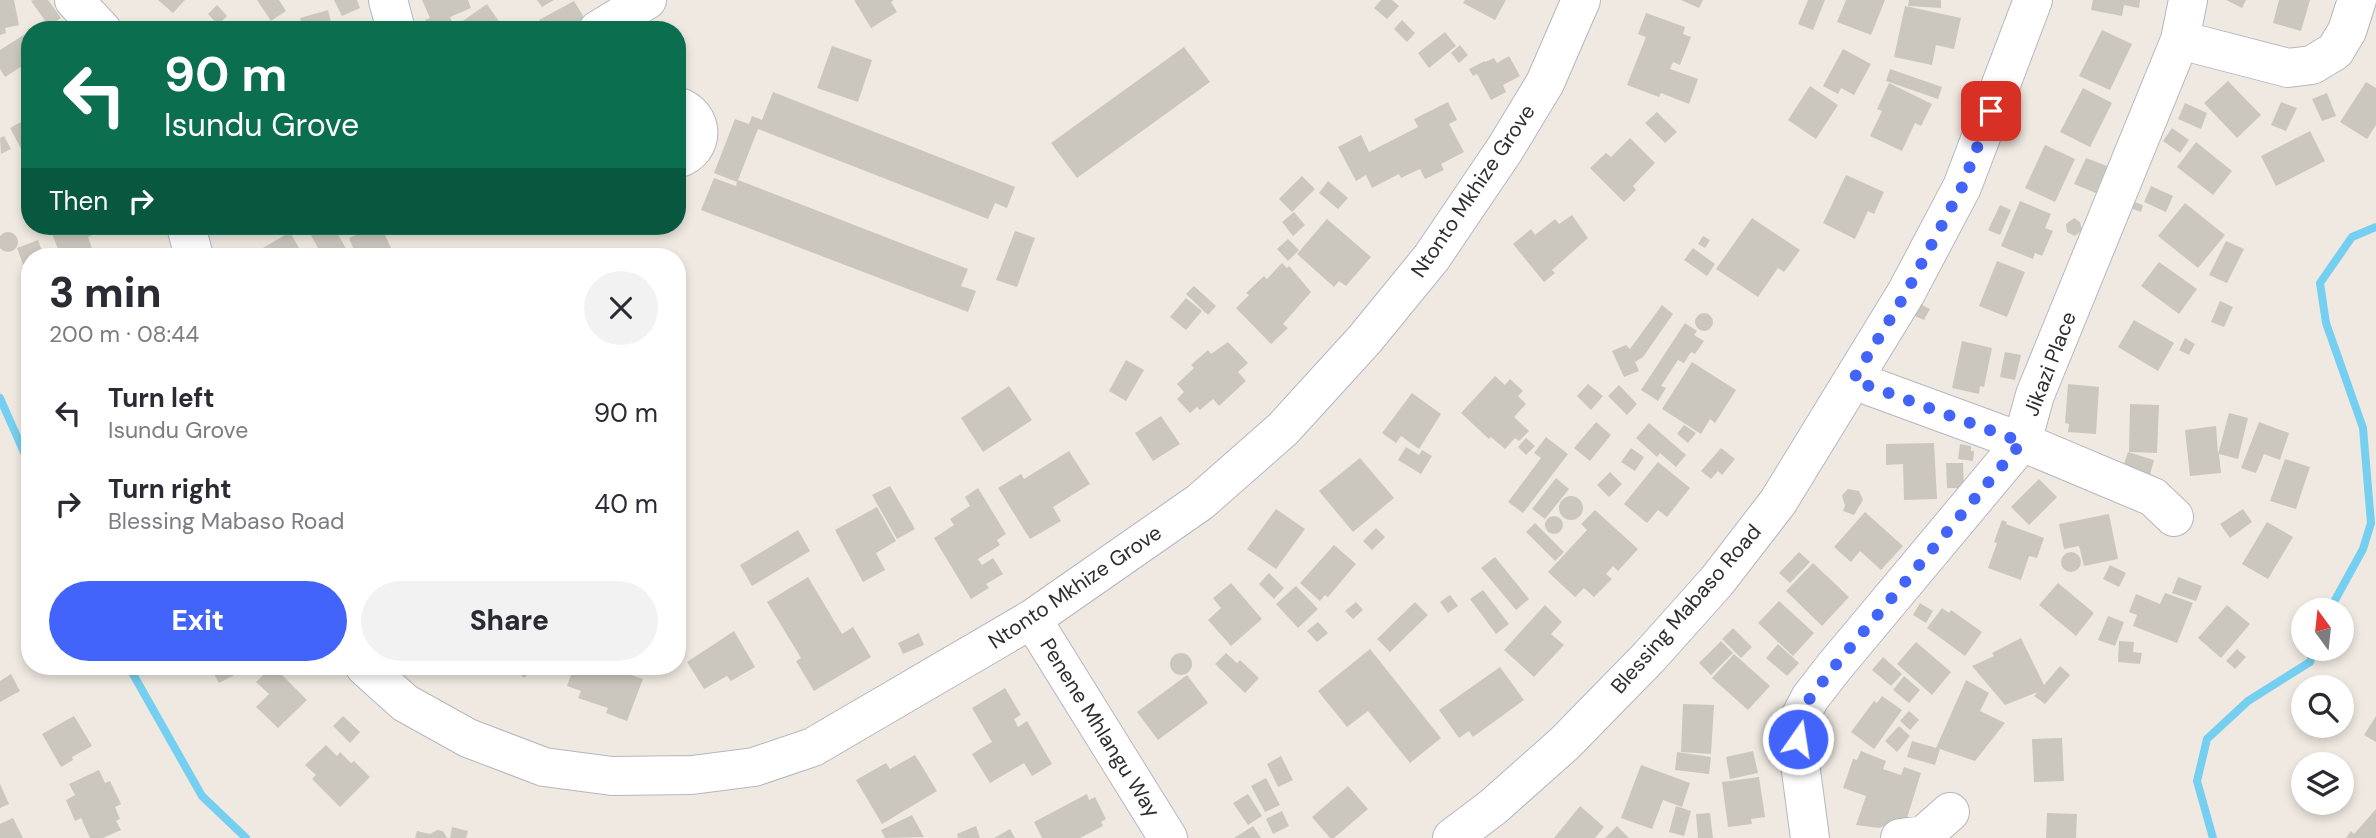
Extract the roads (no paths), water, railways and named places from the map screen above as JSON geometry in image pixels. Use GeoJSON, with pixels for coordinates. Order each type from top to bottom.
{"type":"FeatureCollection","features":[{"type":"Feature","properties":{"kind":"street"},"geometry":{"type":"LineString","coordinates":[[74,0],[94,21]]}},
{"type":"Feature","properties":{"kind":"street"},"geometry":{"type":"LineString","coordinates":[[388,0],[394,21]]}},
{"type":"Feature","properties":{"kind":"street"},"geometry":{"type":"LineString","coordinates":[[612,21],[646,0]]}},
{"type":"Feature","properties":{"kind":"street","name":"Ntonto Mkhize Grove"},"geometry":{"type":"LineString","coordinates":[[374,675],[405,703],[468,738],[544,767],[612,776],[692,775],[754,767],[813,747],[1032,619],[1200,502],[1283,429],[1365,339],[1432,257],[1505,149],[1545,83],[1581,0]]}},
{"type":"Feature","properties":{"kind":"street","name":"Blessing Mabaso Road"},"geometry":{"type":"LineString","coordinates":[[1452,838],[1493,807],[1565,743],[1717,581],[1778,502],[1906,293],[1962,187],[2033,0]]}},
{"type":"Feature","properties":{"kind":"street","name":"Jikazi Place"},"geometry":{"type":"LineString","coordinates":[[1810,838],[1799,756],[1798,721],[1810,698],[1834,667],[2022,442],[2035,395],[2180,40],[2188,0]]}},
{"type":"Feature","properties":{"kind":"street"},"geometry":{"type":"LineString","coordinates":[[2180,40],[2288,68],[2312,65],[2335,51],[2347,31],[2357,0]]}},
{"type":"Feature","properties":{"kind":"street"},"geometry":{"type":"LineString","coordinates":[[686,109],[694,116],[699,127],[699,138],[686,156]]}},
{"type":"Feature","properties":{"kind":"street"},"geometry":{"type":"LineString","coordinates":[[1853,380],[2022,442],[2153,497],[2174,517]]}},
{"type":"Feature","properties":{"kind":"street","name":"Penene Mhlangu Way"},"geometry":{"type":"LineString","coordinates":[[1032,619],[1168,838]]}},
{"type":"Feature","properties":{"kind":"street"},"geometry":{"type":"LineString","coordinates":[[1900,838],[1924,835],[1950,812]]}},
{"type":"Feature","properties":{"kind":"waterway"},"geometry":{"type":"LineString","coordinates":[[2336,598],[2363,549],[2371,523],[2363,428],[2326,323],[2320,283],[2352,237],[2376,227]]}},
{"type":"Feature","properties":{"kind":"waterway"},"geometry":{"type":"LineString","coordinates":[[0,398],[21,446]]}},
{"type":"Feature","properties":{"kind":"waterway"},"geometry":{"type":"LineString","coordinates":[[2213,838],[2197,781],[2207,739],[2248,701],[2310,662]]}},
{"type":"Feature","properties":{"kind":"waterway"},"geometry":{"type":"LineString","coordinates":[[134,675],[202,796],[246,838]]}}]}
